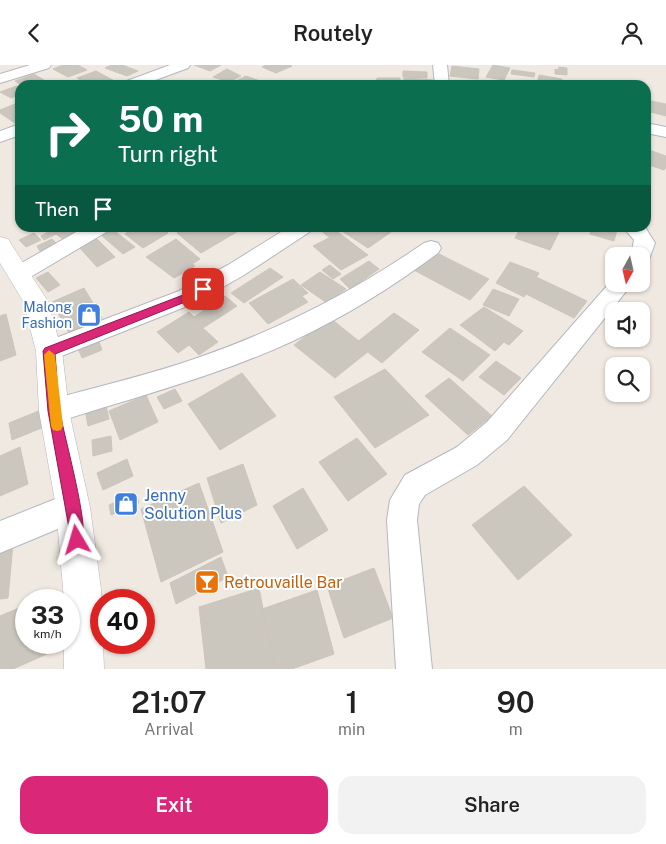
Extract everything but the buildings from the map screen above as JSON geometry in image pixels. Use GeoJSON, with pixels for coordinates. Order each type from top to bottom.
{"type":"FeatureCollection","features":[{"type":"Feature","properties":{"kind":"street"},"geometry":{"type":"LineString","coordinates":[[0,79],[44,65]]}},
{"type":"Feature","properties":{"kind":"street"},"geometry":{"type":"LineString","coordinates":[[142,80],[183,65]]}},
{"type":"Feature","properties":{"kind":"street"},"geometry":{"type":"LineString","coordinates":[[440,65],[442,80]]}},
{"type":"Feature","properties":{"kind":"street"},"geometry":{"type":"LineString","coordinates":[[651,129],[666,132]]}},
{"type":"Feature","properties":{"kind":"street"},"geometry":{"type":"LineString","coordinates":[[0,137],[15,131]]}},
{"type":"Feature","properties":{"kind":"street"},"geometry":{"type":"LineString","coordinates":[[19,274],[92,232]]}},
{"type":"Feature","properties":{"kind":"street"},"geometry":{"type":"LineString","coordinates":[[49,351],[187,297],[236,271],[296,232]]}},
{"type":"Feature","properties":{"kind":"street"},"geometry":{"type":"LineString","coordinates":[[637,232],[644,238],[645,247]]}},
{"type":"Feature","properties":{"kind":"street"},"geometry":{"type":"LineString","coordinates":[[0,244],[35,301],[49,351],[54,411],[73,507],[82,589],[84,669]]}},
{"type":"Feature","properties":{"kind":"street"},"geometry":{"type":"LineString","coordinates":[[54,411],[204,366],[287,333],[364,292],[431,248]]}},
{"type":"Feature","properties":{"kind":"street"},"geometry":{"type":"LineString","coordinates":[[414,669],[402,520],[404,500],[415,485],[467,456],[497,431],[613,293]]}},
{"type":"Feature","properties":{"kind":"street"},"geometry":{"type":"LineString","coordinates":[[0,537],[73,507]]}},
{"type":"Feature","properties":{"kind":"slow traffic"},"geometry":{"type":"LineString","coordinates":[[49,355],[57,426]]}},
{"type":"Feature","properties":{"kind":"place","name":"Malong Fashion"},"geometry":{"type":"Point","coordinates":[89,315]}},
{"type":"Feature","properties":{"kind":"place","name":"Jenny Solution Plus"},"geometry":{"type":"Point","coordinates":[126,504]}},
{"type":"Feature","properties":{"kind":"place","name":"Retrouvaille Bar"},"geometry":{"type":"Point","coordinates":[207,582]}},
{"type":"Feature","properties":{"kind":"route"},"geometry":{"type":"LineString","coordinates":[[77,540],[73,507],[54,411],[49,351],[203,289]]}}]}
